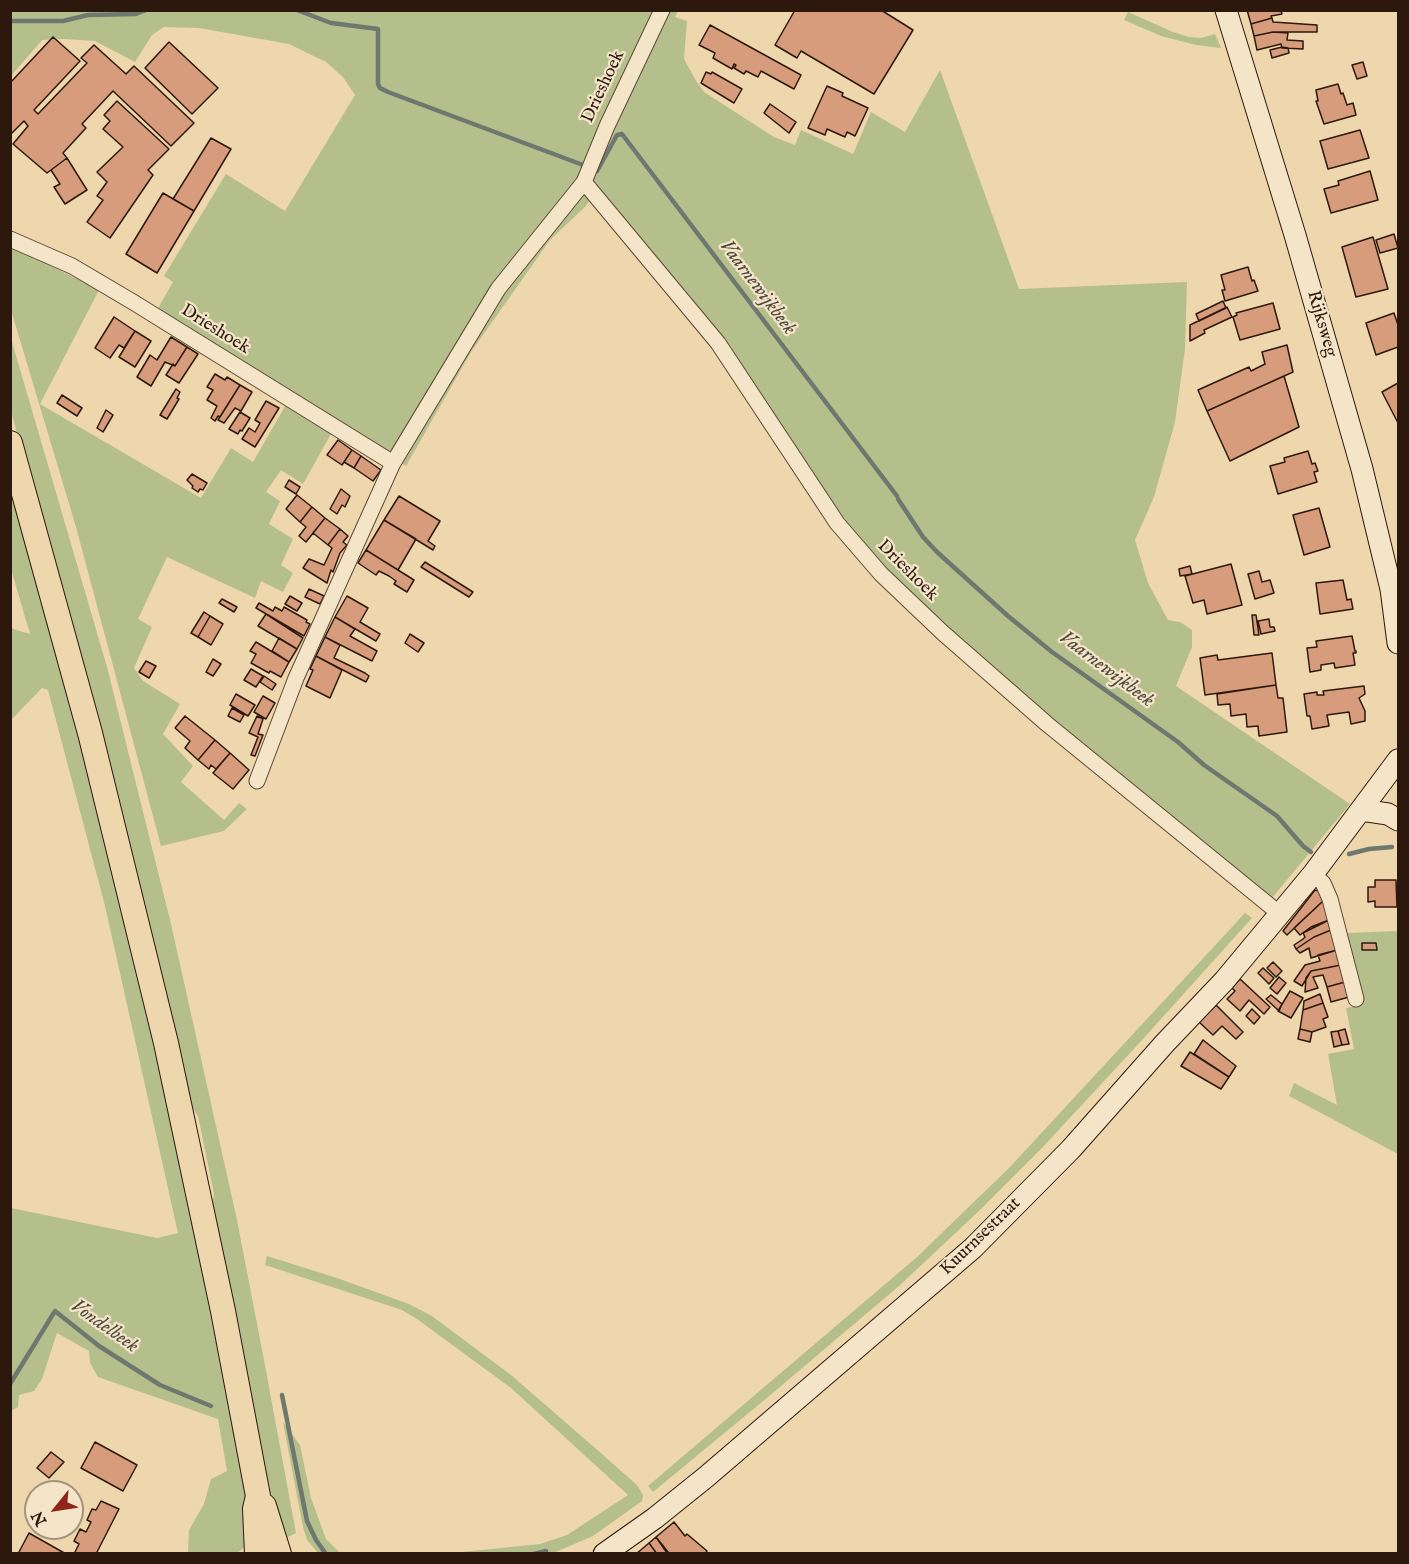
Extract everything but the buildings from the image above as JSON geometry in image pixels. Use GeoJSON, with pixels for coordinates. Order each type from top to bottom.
{"type":"FeatureCollection","features":[{"type":"Feature","properties":{"kind":"main road"},"geometry":{"type":"LineString","coordinates":[[10,443],[90,733],[166,1043],[223,1311],[258,1496],[264,1507],[279,1554]]}},
{"type":"Feature","properties":{"kind":"main road"},"geometry":{"type":"LineString","coordinates":[[257,1554],[255,1509],[258,1496]]}},
{"type":"Feature","properties":{"kind":"street","name":"Drieshoek"},"geometry":{"type":"LineString","coordinates":[[257,781],[296,678],[393,463],[498,289],[584,182],[607,126],[662,10]]}},
{"type":"Feature","properties":{"kind":"street","name":"Rijksweg"},"geometry":{"type":"LineString","coordinates":[[1226,10],[1295,235],[1362,469],[1391,589],[1398,643]]}},
{"type":"Feature","properties":{"kind":"street","name":"Drieshoek"},"geometry":{"type":"LineString","coordinates":[[584,182],[718,343],[837,524],[881,574],[943,633],[1047,724],[1280,914]]}},
{"type":"Feature","properties":{"kind":"street","name":"Drieshoek"},"geometry":{"type":"LineString","coordinates":[[10,239],[72,266],[393,463]]}},
{"type":"Feature","properties":{"kind":"street","name":"Kuurnsestraat"},"geometry":{"type":"LineString","coordinates":[[604,1554],[656,1518],[706,1477],[973,1248],[1071,1149],[1165,1043],[1224,981],[1313,874],[1398,760]]}},
{"type":"Feature","properties":{"kind":"street"},"geometry":{"type":"LineString","coordinates":[[1361,810],[1388,814],[1398,820]]}},
{"type":"Feature","properties":{"kind":"street"},"geometry":{"type":"LineString","coordinates":[[1313,874],[1323,883],[1330,899],[1356,999]]}},
{"type":"Feature","properties":{"kind":"green space"},"geometry":{"type":"Polygon","coordinates":[[[11,11],[678,11],[675,17],[687,21],[684,59],[704,92],[774,137],[795,145],[801,130],[853,154],[871,112],[905,132],[940,70],[1019,289],[1187,282],[1185,349],[1175,422],[1154,497],[1135,540],[1148,583],[1168,620],[1180,622],[1192,630],[1192,647],[1176,686],[1350,804],[1272,898],[1036,707],[883,569],[856,537],[597,190],[586,206],[550,240],[471,352],[406,466],[157,310],[173,282],[164,276],[226,174],[285,211],[355,95],[343,77],[326,62],[289,44],[199,28],[164,27],[152,35],[135,62],[95,41],[42,40],[11,76],[11,11]]]}},
{"type":"Feature","properties":{"kind":"green space"},"geometry":{"type":"Polygon","coordinates":[[[1128,12],[1189,37],[1201,38],[1215,34],[1221,48],[1196,45],[1161,36],[1124,20],[1128,12]]]}},
{"type":"Feature","properties":{"kind":"green space"},"geometry":{"type":"Polygon","coordinates":[[[10,245],[99,290],[40,404],[201,498],[231,448],[253,462],[287,403],[332,432],[303,484],[281,470],[266,492],[280,501],[269,524],[293,539],[281,565],[293,573],[283,592],[261,581],[255,598],[167,557],[138,619],[152,627],[134,668],[143,681],[180,704],[163,734],[193,766],[181,782],[224,820],[239,803],[247,809],[224,831],[161,846],[76,527],[11,310],[10,245]]]}},
{"type":"Feature","properties":{"kind":"green space"},"geometry":{"type":"Polygon","coordinates":[[[10,335],[107,667],[171,924],[237,1220],[264,1360],[296,1533],[286,1538],[269,1503],[211,1211],[214,1194],[198,1116],[188,1102],[11,410],[10,335]]]}},
{"type":"Feature","properties":{"kind":"green space"},"geometry":{"type":"Polygon","coordinates":[[[11,489],[92,781],[192,1211],[249,1507],[249,1544],[237,1553],[188,1553],[189,1530],[204,1504],[211,1479],[227,1471],[218,1419],[98,1377],[90,1363],[89,1351],[57,1333],[42,1379],[34,1391],[19,1395],[18,1407],[11,1411],[11,1208],[157,1238],[178,1233],[105,906],[48,690],[42,688],[11,720],[10,628],[30,634],[11,569],[11,489]]]}},
{"type":"Feature","properties":{"kind":"green space"},"geometry":{"type":"Polygon","coordinates":[[[1245,913],[1252,918],[1041,1149],[979,1211],[899,1286],[653,1492],[648,1486],[917,1257],[1009,1168],[1245,913]]]}},
{"type":"Feature","properties":{"kind":"green space"},"geometry":{"type":"Polygon","coordinates":[[[1398,931],[1398,1154],[1289,1096],[1294,1083],[1337,1105],[1328,1054],[1354,1049],[1346,1008],[1362,1005],[1346,933],[1398,931]]]}},
{"type":"Feature","properties":{"kind":"green space"},"geometry":{"type":"Polygon","coordinates":[[[267,1256],[409,1304],[432,1316],[511,1375],[594,1447],[637,1485],[643,1495],[642,1501],[593,1536],[553,1553],[452,1553],[540,1544],[567,1535],[628,1495],[511,1388],[417,1319],[402,1310],[265,1265],[267,1256]]]}},
{"type":"Feature","properties":{"kind":"green space"},"geometry":{"type":"Polygon","coordinates":[[[283,1422],[300,1445],[311,1498],[326,1539],[340,1553],[318,1553],[307,1540],[283,1422]]]}},
{"type":"Feature","properties":{"kind":"waterway","name":"Vaarnewijkbeek"},"geometry":{"type":"LineString","coordinates":[[10,21],[63,21],[88,15],[136,14],[146,10]]}},
{"type":"Feature","properties":{"kind":"waterway","name":"Vaarnewijkbeek"},"geometry":{"type":"LineString","coordinates":[[297,10],[331,23],[378,29],[378,84],[380,88],[583,165]]}},
{"type":"Feature","properties":{"kind":"waterway","name":"Vaarnewijkbeek"},"geometry":{"type":"LineString","coordinates":[[597,171],[617,135],[622,134],[897,496]]}},
{"type":"Feature","properties":{"kind":"waterway","name":"Vaarnewijkbeek"},"geometry":{"type":"LineString","coordinates":[[898,499],[923,537],[937,552],[1008,616],[1052,652],[1277,816],[1311,852]]}},
{"type":"Feature","properties":{"kind":"waterway","name":"Vaarnewijkbeek"},"geometry":{"type":"LineString","coordinates":[[1349,854],[1392,847]]}},
{"type":"Feature","properties":{"kind":"waterway","name":"Vondelbeek"},"geometry":{"type":"LineString","coordinates":[[10,1384],[55,1311],[99,1346],[160,1385],[211,1406]]}},
{"type":"Feature","properties":{"kind":"waterway","name":"Vondelbeek"},"geometry":{"type":"LineString","coordinates":[[282,1395],[307,1521],[326,1554]]}},
{"type":"Feature","properties":{"kind":"waterway","name":"Vondelbeek"},"geometry":{"type":"LineString","coordinates":[[534,1554],[546,1551]]}}]}
